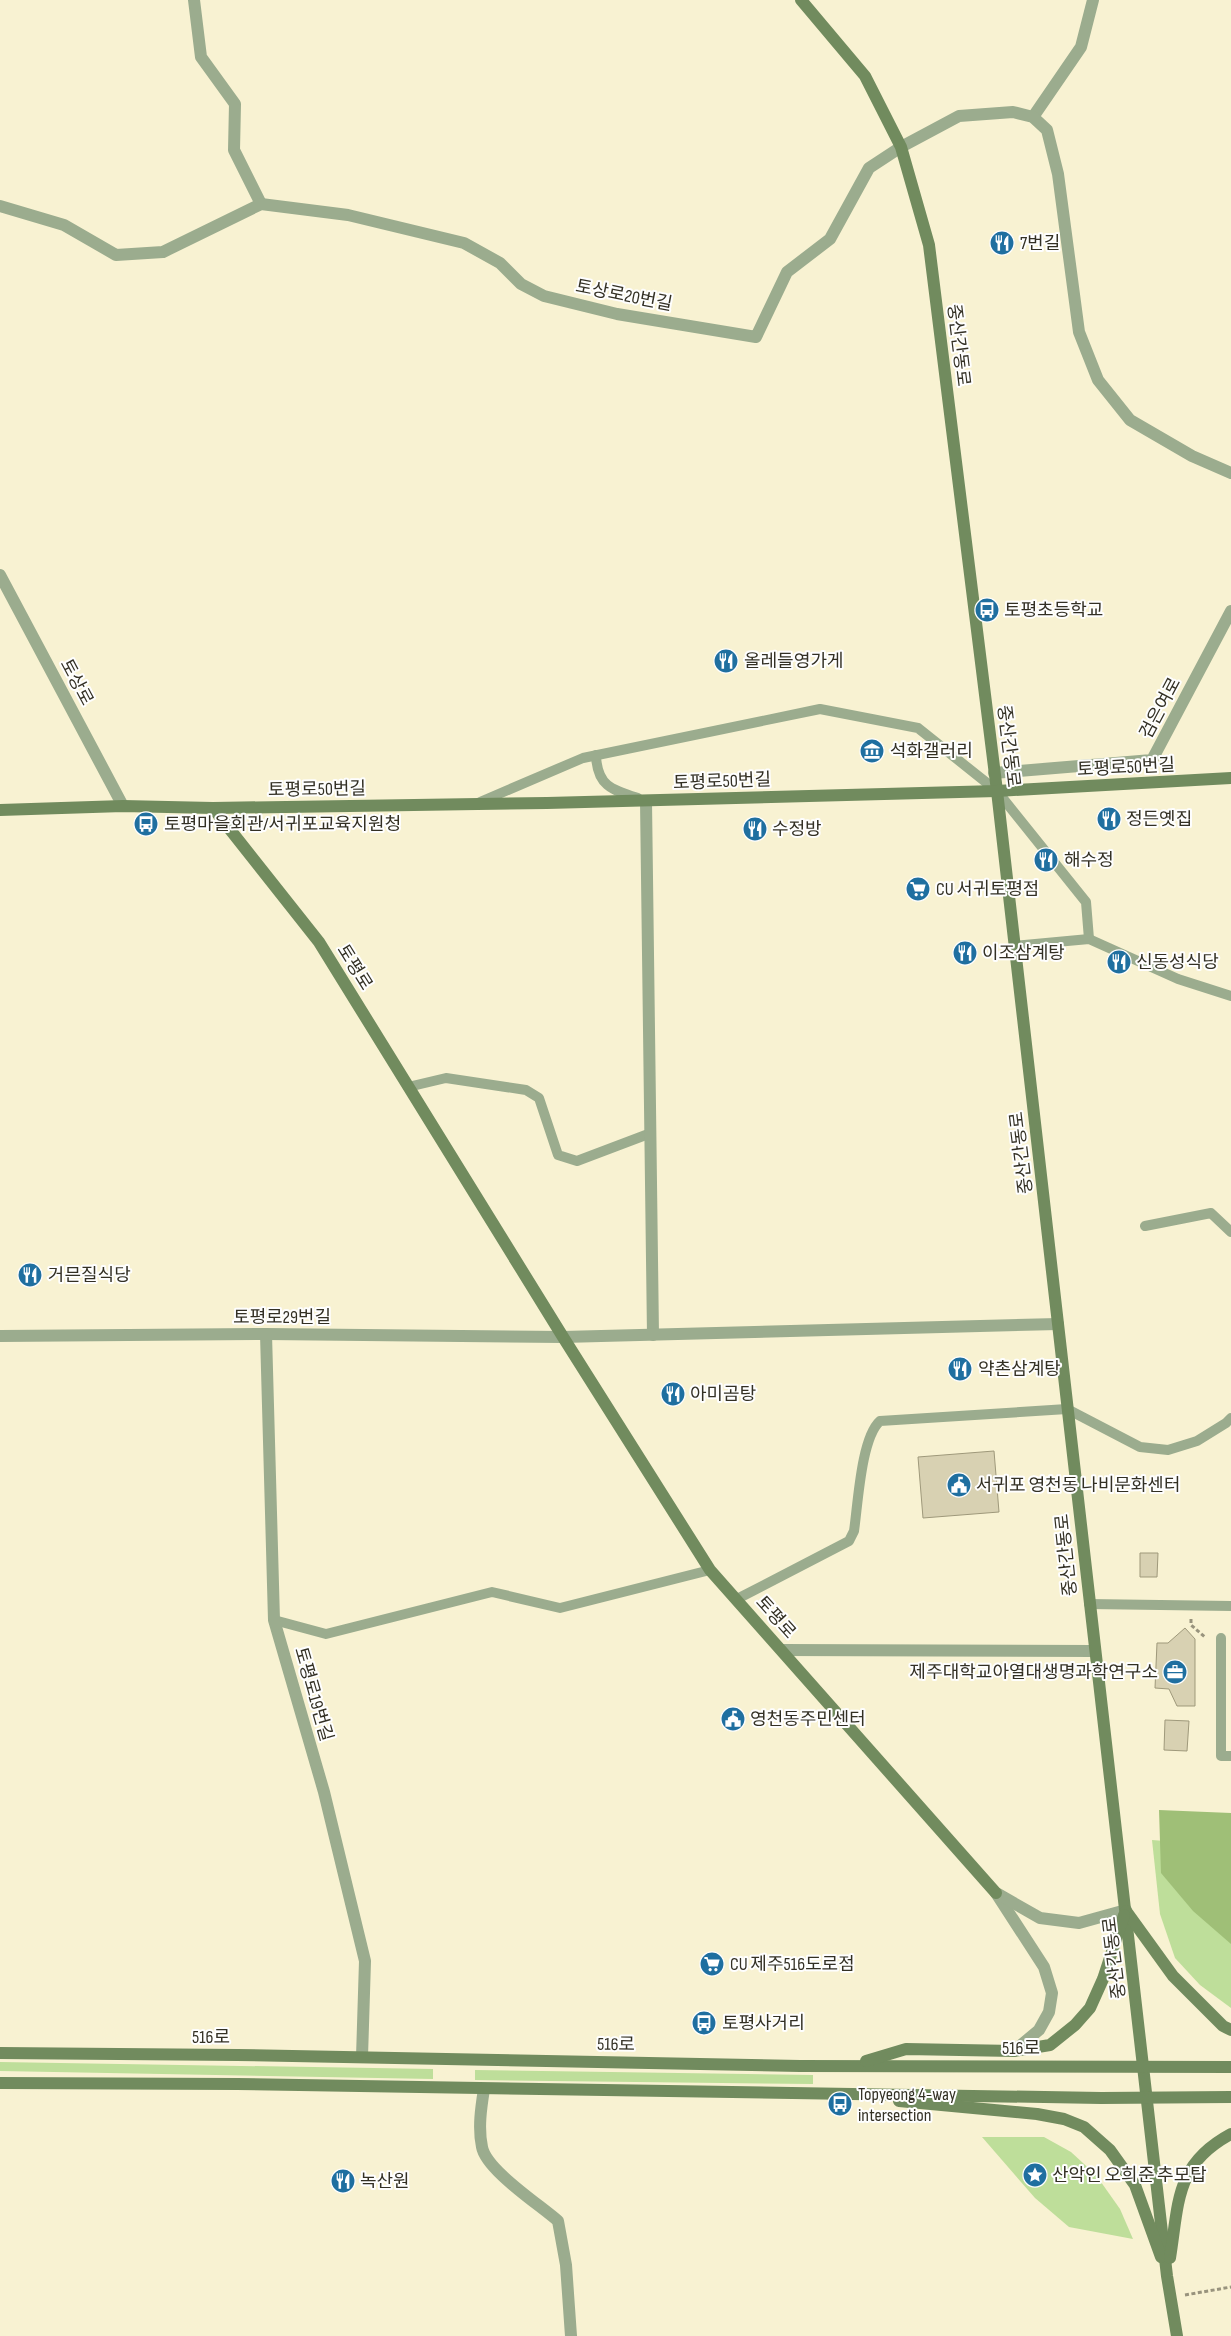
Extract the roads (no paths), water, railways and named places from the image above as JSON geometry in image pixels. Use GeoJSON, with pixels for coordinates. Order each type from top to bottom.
{"type":"FeatureCollection","features":[{"type":"Feature","properties":{"kind":"main road","name":"중산간동로"},"geometry":{"type":"LineString","coordinates":[[801,0],[865,76],[901,147],[929,245],[997,791],[1094,1651],[1145,2068],[1167,2276],[1172,2296],[1177,2336]]}},
{"type":"Feature","properties":{"kind":"main road","name":"토평로50번길"},"geometry":{"type":"LineString","coordinates":[[213,808],[646,801],[997,791],[1231,778]]}},
{"type":"Feature","properties":{"kind":"main road"},"geometry":{"type":"LineString","coordinates":[[0,810],[123,806],[213,808]]}},
{"type":"Feature","properties":{"kind":"main road","name":"토평로"},"geometry":{"type":"LineString","coordinates":[[213,808],[319,942],[563,1338],[710,1570],[996,1893]]}},
{"type":"Feature","properties":{"kind":"main road"},"geometry":{"type":"LineString","coordinates":[[1126,1910],[1173,1976],[1223,2026],[1231,2030]]}},
{"type":"Feature","properties":{"kind":"main road"},"geometry":{"type":"LineString","coordinates":[[852,2065],[906,2049],[1014,2051],[1050,2045],[1075,2025],[1090,2008],[1103,1979],[1126,1910]]}},
{"type":"Feature","properties":{"kind":"main road","name":"516로"},"geometry":{"type":"LineString","coordinates":[[0,2053],[852,2065],[1231,2067]]}},
{"type":"Feature","properties":{"kind":"main road"},"geometry":{"type":"LineString","coordinates":[[0,2083],[237,2084],[1148,2098],[1231,2096]]}},
{"type":"Feature","properties":{"kind":"main road"},"geometry":{"type":"LineString","coordinates":[[834,2094],[1037,2114],[1064,2119],[1084,2127],[1110,2150],[1135,2185],[1167,2276]]}},
{"type":"Feature","properties":{"kind":"main road"},"geometry":{"type":"LineString","coordinates":[[1167,2276],[1181,2186],[1196,2159],[1217,2141],[1231,2134]]}},
{"type":"Feature","properties":{"kind":"street"},"geometry":{"type":"LineString","coordinates":[[0,206],[64,225],[116,255],[163,252],[261,204],[234,150],[235,104],[201,57],[194,0]]}},
{"type":"Feature","properties":{"kind":"street"},"geometry":{"type":"LineString","coordinates":[[1033,116],[1081,47],[1093,0]]}},
{"type":"Feature","properties":{"kind":"street"},"geometry":{"type":"LineString","coordinates":[[901,147],[958,116],[1013,112],[1033,116],[1047,130],[1058,174],[1079,332],[1098,380],[1130,420],[1192,456],[1231,473]]}},
{"type":"Feature","properties":{"kind":"street","name":"토상로20번길"},"geometry":{"type":"LineString","coordinates":[[261,204],[348,215],[464,243],[500,263],[521,284],[544,296],[617,314],[756,337],[787,272],[830,239],[869,168],[901,147]]}},
{"type":"Feature","properties":{"kind":"street","name":"토상로"},"geometry":{"type":"LineString","coordinates":[[0,575],[123,806]]}},
{"type":"Feature","properties":{"kind":"street","name":"검은여로"},"geometry":{"type":"LineString","coordinates":[[994,773],[1152,760],[1231,611]]}},
{"type":"Feature","properties":{"kind":"street"},"geometry":{"type":"LineString","coordinates":[[646,801],[653,1335]]}},
{"type":"Feature","properties":{"kind":"street"},"geometry":{"type":"LineString","coordinates":[[563,1338],[1058,1324]]}},
{"type":"Feature","properties":{"kind":"street","name":"토평로29번길"},"geometry":{"type":"LineString","coordinates":[[0,1336],[266,1334],[563,1338]]}},
{"type":"Feature","properties":{"kind":"street","name":"토평로19번길"},"geometry":{"type":"LineString","coordinates":[[266,1334],[274,1620],[324,1792],[365,1961],[362,2057]]}},
{"type":"Feature","properties":{"kind":"street"},"geometry":{"type":"LineString","coordinates":[[782,1650],[1094,1651]]}},
{"type":"Feature","properties":{"kind":"street"},"geometry":{"type":"LineString","coordinates":[[996,1893],[1040,1918],[1079,1923],[1126,1910]]}},
{"type":"Feature","properties":{"kind":"street"},"geometry":{"type":"LineString","coordinates":[[996,1893],[1044,1966],[1052,1993],[1049,2012],[1039,2030],[1014,2051]]}},
{"type":"Feature","properties":{"kind":"street"},"geometry":{"type":"LineString","coordinates":[[484,2089],[480,2118],[482,2149],[502,2177],[558,2221],[566,2264],[571,2336]]}},
{"type":"Feature","properties":{"kind":"lane"},"geometry":{"type":"LineString","coordinates":[[475,804],[583,758],[820,709],[918,728],[997,791],[1086,902],[1089,939]]}},
{"type":"Feature","properties":{"kind":"lane"},"geometry":{"type":"LineString","coordinates":[[596,755],[597,770],[610,789],[646,801]]}},
{"type":"Feature","properties":{"kind":"lane"},"geometry":{"type":"LineString","coordinates":[[1014,946],[1089,939],[1178,979],[1231,996]]}},
{"type":"Feature","properties":{"kind":"lane"},"geometry":{"type":"LineString","coordinates":[[408,1087],[446,1078],[526,1090],[539,1098],[558,1155],[577,1161],[651,1133]]}},
{"type":"Feature","properties":{"kind":"lane"},"geometry":{"type":"LineString","coordinates":[[1145,1226],[1211,1213],[1231,1232]]}},
{"type":"Feature","properties":{"kind":"lane"},"geometry":{"type":"LineString","coordinates":[[737,1599],[850,1541],[854,1531],[866,1444],[873,1427],[880,1421],[1067,1409],[1140,1446],[1168,1450],[1197,1441],[1226,1424],[1231,1418]]}},
{"type":"Feature","properties":{"kind":"lane"},"geometry":{"type":"LineString","coordinates":[[274,1620],[326,1634],[492,1592],[560,1608],[710,1570]]}},
{"type":"Feature","properties":{"kind":"lane"},"geometry":{"type":"LineString","coordinates":[[1089,1604],[1231,1606]]}},
{"type":"Feature","properties":{"kind":"lane"},"geometry":{"type":"LineString","coordinates":[[1221,1638],[1221,1756],[1231,1756]]}},
{"type":"Feature","properties":{"kind":"place","name":"7번길"},"geometry":{"type":"Point","coordinates":[1002,243]}},
{"type":"Feature","properties":{"kind":"place","name":"토평초등학교"},"geometry":{"type":"Point","coordinates":[987,610]}},
{"type":"Feature","properties":{"kind":"place","name":"올레들영가게"},"geometry":{"type":"Point","coordinates":[726,661]}},
{"type":"Feature","properties":{"kind":"place","name":"석화갤러리"},"geometry":{"type":"Point","coordinates":[872,751]}},
{"type":"Feature","properties":{"kind":"place","name":"정든옛집"},"geometry":{"type":"Point","coordinates":[1109,819]}},
{"type":"Feature","properties":{"kind":"place","name":"토평마을회관/서귀포교육지원청"},"geometry":{"type":"Point","coordinates":[146,824]}},
{"type":"Feature","properties":{"kind":"place","name":"수정방"},"geometry":{"type":"Point","coordinates":[755,829]}},
{"type":"Feature","properties":{"kind":"place","name":"해수정"},"geometry":{"type":"Point","coordinates":[1046,860]}},
{"type":"Feature","properties":{"kind":"place","name":"CU 서귀토평점"},"geometry":{"type":"Point","coordinates":[918,889]}},
{"type":"Feature","properties":{"kind":"place","name":"이조삼계탕"},"geometry":{"type":"Point","coordinates":[965,953]}},
{"type":"Feature","properties":{"kind":"place","name":"신동성식당"},"geometry":{"type":"Point","coordinates":[1119,962]}},
{"type":"Feature","properties":{"kind":"place","name":"거믄질식당"},"geometry":{"type":"Point","coordinates":[30,1275]}},
{"type":"Feature","properties":{"kind":"place","name":"약촌삼계탕"},"geometry":{"type":"Point","coordinates":[960,1369]}},
{"type":"Feature","properties":{"kind":"place","name":"아미곰탕"},"geometry":{"type":"Point","coordinates":[673,1394]}},
{"type":"Feature","properties":{"kind":"place","name":"서귀포 영천동 나비문화센터"},"geometry":{"type":"Point","coordinates":[959,1485]}},
{"type":"Feature","properties":{"kind":"place","name":"제주대학교아열대생명과학연구소"},"geometry":{"type":"Point","coordinates":[1175,1672]}},
{"type":"Feature","properties":{"kind":"place","name":"영천동주민센터"},"geometry":{"type":"Point","coordinates":[733,1719]}},
{"type":"Feature","properties":{"kind":"place","name":"CU 제주516도로점"},"geometry":{"type":"Point","coordinates":[712,1964]}},
{"type":"Feature","properties":{"kind":"place","name":"토평사거리"},"geometry":{"type":"Point","coordinates":[704,2023]}},
{"type":"Feature","properties":{"kind":"place","name":"Topyeong 4-way intersection"},"geometry":{"type":"Point","coordinates":[840,2104]}},
{"type":"Feature","properties":{"kind":"place","name":"산악인 오희준 추모탑"},"geometry":{"type":"Point","coordinates":[1035,2175]}},
{"type":"Feature","properties":{"kind":"place","name":"녹산원"},"geometry":{"type":"Point","coordinates":[343,2181]}}]}
